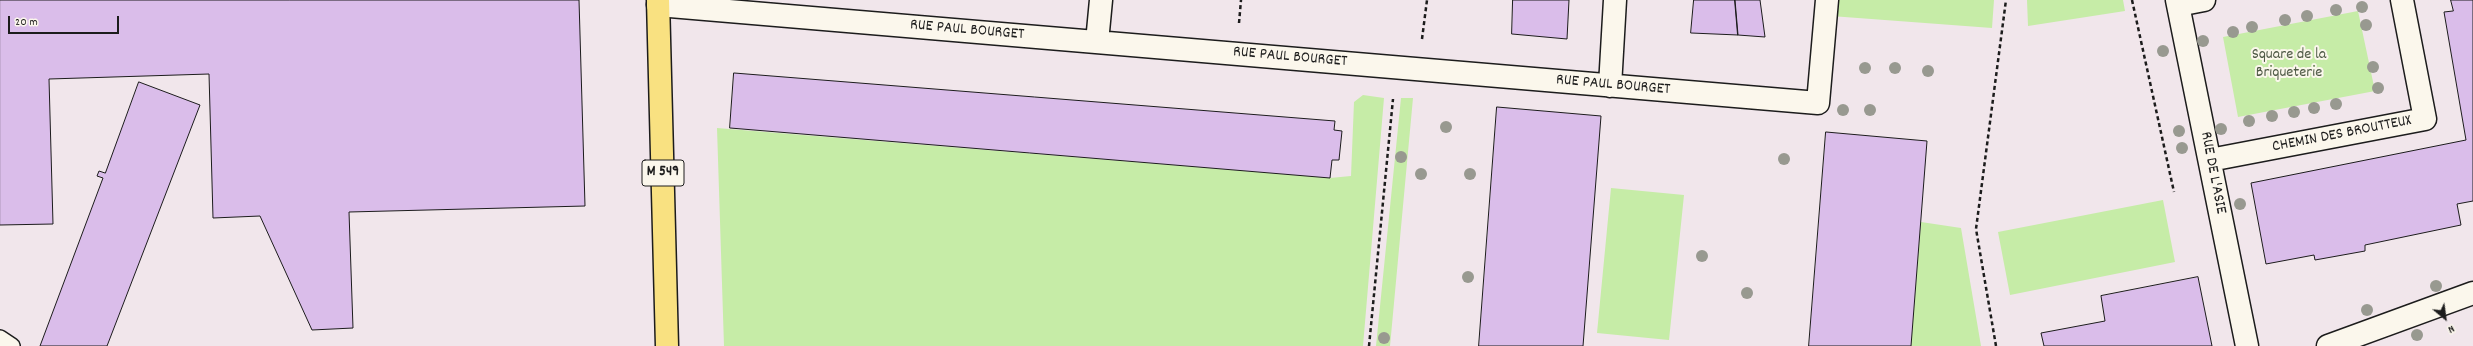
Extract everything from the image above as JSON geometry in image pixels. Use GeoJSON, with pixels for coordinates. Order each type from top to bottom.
{"type":"FeatureCollection","features":[{"type":"Feature","properties":{"kind":"main road","name":"M 549"},"geometry":{"type":"LineString","coordinates":[[658,2],[667,346]]}},
{"type":"Feature","properties":{"kind":"street"},"geometry":{"type":"LineString","coordinates":[[1097,42],[1101,0]]}},
{"type":"Feature","properties":{"kind":"street"},"geometry":{"type":"LineString","coordinates":[[1610,86],[1615,0]]}},
{"type":"Feature","properties":{"kind":"street","name":"RUE PAUL BOURGET"},"geometry":{"type":"LineString","coordinates":[[658,2],[817,9],[1097,42],[1397,66],[1610,86],[1818,103],[1827,0]]}},
{"type":"Feature","properties":{"kind":"street"},"geometry":{"type":"LineString","coordinates":[[2178,2],[2204,0]]}},
{"type":"Feature","properties":{"kind":"street","name":"CHEMIN DES BROUTTEUX"},"geometry":{"type":"LineString","coordinates":[[2210,160],[2425,119],[2402,0]]}},
{"type":"Feature","properties":{"kind":"street","name":"RUE DE L'ASIE"},"geometry":{"type":"LineString","coordinates":[[2178,2],[2247,346]]}},
{"type":"Feature","properties":{"kind":"street"},"geometry":{"type":"LineString","coordinates":[[2328,346],[2473,293]]}},
{"type":"Feature","properties":{"kind":"lane"},"geometry":{"type":"LineString","coordinates":[[0,338],[12,346]]}},
{"type":"Feature","properties":{"kind":"path"},"geometry":{"type":"LineString","coordinates":[[1419,69],[1427,0]]}},
{"type":"Feature","properties":{"kind":"path"},"geometry":{"type":"LineString","coordinates":[[1996,346],[1976,229],[2006,0]]}},
{"type":"Feature","properties":{"kind":"path"},"geometry":{"type":"LineString","coordinates":[[2132,0],[2174,192]]}},
{"type":"Feature","properties":{"kind":"path"},"geometry":{"type":"LineString","coordinates":[[1369,346],[1397,66]]}},
{"type":"Feature","properties":{"kind":"green space"},"geometry":{"type":"Polygon","coordinates":[[[1831,0],[1994,0],[1992,28],[1831,16],[1831,0]]]}},
{"type":"Feature","properties":{"kind":"green space"},"geometry":{"type":"Polygon","coordinates":[[[2027,0],[2123,0],[2125,11],[2028,26],[2027,0]]]}},
{"type":"Feature","properties":{"kind":"green space","name":"Square de la Briqueterie"},"geometry":{"type":"Polygon","coordinates":[[[2358,11],[2375,91],[2238,117],[2223,37],[2358,11]]]}},
{"type":"Feature","properties":{"kind":"green space"},"geometry":{"type":"Polygon","coordinates":[[[1363,95],[1384,98],[1363,346],[724,346],[717,128],[1330,178],[1351,176],[1354,102],[1363,95]]]}},
{"type":"Feature","properties":{"kind":"green space"},"geometry":{"type":"Polygon","coordinates":[[[1401,98],[1413,98],[1390,346],[1376,346],[1401,98]]]}},
{"type":"Feature","properties":{"kind":"green space"},"geometry":{"type":"Polygon","coordinates":[[[1611,188],[1684,195],[1669,340],[1597,333],[1611,188]]]}},
{"type":"Feature","properties":{"kind":"green space"},"geometry":{"type":"Polygon","coordinates":[[[2163,200],[2175,262],[2010,295],[1998,232],[2163,200]]]}},
{"type":"Feature","properties":{"kind":"green space"},"geometry":{"type":"Polygon","coordinates":[[[1921,222],[1961,228],[1981,346],[1911,346],[1921,222]]]}},
{"type":"Feature","properties":{"kind":"building"},"geometry":{"type":"Polygon","coordinates":[[[0,0],[579,0],[585,206],[349,212],[353,328],[312,330],[260,216],[213,218],[209,74],[49,79],[53,224],[0,225],[0,0]]]}},
{"type":"Feature","properties":{"kind":"building"},"geometry":{"type":"Polygon","coordinates":[[[1513,0],[1569,0],[1567,39],[1512,34],[1513,0]]]}},
{"type":"Feature","properties":{"kind":"building"},"geometry":{"type":"Polygon","coordinates":[[[1694,0],[1735,0],[1738,35],[1691,33],[1694,0]]]}},
{"type":"Feature","properties":{"kind":"building"},"geometry":{"type":"Polygon","coordinates":[[[1735,0],[1760,0],[1765,37],[1738,35],[1735,0]]]}},
{"type":"Feature","properties":{"kind":"building"},"geometry":{"type":"Polygon","coordinates":[[[2451,0],[2473,0],[2473,201],[2457,204],[2461,225],[2365,245],[2365,251],[2315,260],[2314,255],[2266,264],[2251,183],[2466,140],[2444,12],[2453,11],[2451,0]]]}},
{"type":"Feature","properties":{"kind":"building"},"geometry":{"type":"Polygon","coordinates":[[[734,73],[1335,121],[1334,130],[1342,131],[1339,160],[1332,160],[1330,178],[730,128],[734,73]]]}},
{"type":"Feature","properties":{"kind":"building"},"geometry":{"type":"Polygon","coordinates":[[[139,82],[200,105],[107,346],[40,346],[103,178],[97,176],[99,171],[105,173],[139,82]]]}},
{"type":"Feature","properties":{"kind":"building"},"geometry":{"type":"Polygon","coordinates":[[[1497,107],[1601,116],[1583,346],[1479,346],[1497,107]]]}},
{"type":"Feature","properties":{"kind":"building"},"geometry":{"type":"Polygon","coordinates":[[[1826,132],[1927,141],[1911,346],[1809,346],[1826,132]]]}},
{"type":"Feature","properties":{"kind":"building"},"geometry":{"type":"Polygon","coordinates":[[[2198,277],[2212,346],[2044,346],[2041,333],[2105,321],[2101,296],[2198,277]]]}}]}
